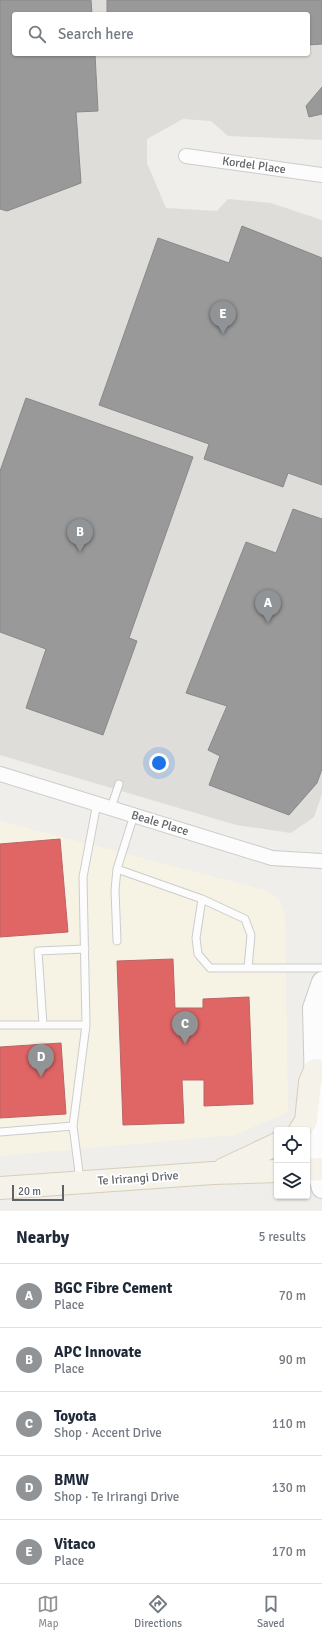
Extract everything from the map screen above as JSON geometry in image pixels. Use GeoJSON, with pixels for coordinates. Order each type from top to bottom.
{"type":"FeatureCollection","features":[{"type":"Feature","properties":{"kind":"main road"},"geometry":{"type":"LineString","coordinates":[[317,1174],[313,1008],[322,982]]}},
{"type":"Feature","properties":{"kind":"main road"},"geometry":{"type":"LineString","coordinates":[[302,1127],[306,1121],[310,1082],[315,1070]]}},
{"type":"Feature","properties":{"kind":"main road"},"geometry":{"type":"LineString","coordinates":[[213,1173],[274,1145]]}},
{"type":"Feature","properties":{"kind":"main road","name":"Te Irirangi Drive"},"geometry":{"type":"LineString","coordinates":[[0,1188],[213,1173],[274,1171]]}},
{"type":"Feature","properties":{"kind":"street","name":"Kordel Place"},"geometry":{"type":"LineString","coordinates":[[186,156],[322,175]]}},
{"type":"Feature","properties":{"kind":"street","name":"Beale Place"},"geometry":{"type":"LineString","coordinates":[[0,774],[272,858],[322,861]]}},
{"type":"Feature","properties":{"kind":"lane"},"geometry":{"type":"LineString","coordinates":[[111,808],[119,784]]}},
{"type":"Feature","properties":{"kind":"lane"},"geometry":{"type":"LineString","coordinates":[[80,1182],[72,1126],[86,1025],[83,877],[96,804]]}},
{"type":"Feature","properties":{"kind":"lane"},"geometry":{"type":"LineString","coordinates":[[117,941],[115,890],[117,869],[134,815]]}},
{"type":"Feature","properties":{"kind":"lane"},"geometry":{"type":"LineString","coordinates":[[117,869],[202,899],[245,919],[251,935],[248,968]]}},
{"type":"Feature","properties":{"kind":"lane"},"geometry":{"type":"LineString","coordinates":[[202,899],[196,938],[198,954],[210,968],[322,968]]}},
{"type":"Feature","properties":{"kind":"lane"},"geometry":{"type":"LineString","coordinates":[[43,1025],[38,951],[85,948]]}},
{"type":"Feature","properties":{"kind":"lane"},"geometry":{"type":"LineString","coordinates":[[0,1026],[86,1025]]}},
{"type":"Feature","properties":{"kind":"lane"},"geometry":{"type":"LineString","coordinates":[[0,1132],[72,1126]]}},
{"type":"Feature","properties":{"kind":"shaded area"},"geometry":{"type":"Polygon","coordinates":[[[0,0],[322,0],[322,140],[228,136],[211,121],[183,119],[147,139],[147,163],[166,208],[217,211],[228,199],[271,203],[322,220],[322,794],[314,817],[291,833],[236,825],[0,755],[0,0]]]}},
{"type":"Feature","properties":{"kind":"shaded area"},"geometry":{"type":"Polygon","coordinates":[[[0,821],[268,891],[279,899],[285,915],[288,1112],[235,1135],[0,1156],[0,821]]]}},
{"type":"Feature","properties":{"kind":"building: Shops"},"geometry":{"type":"Polygon","coordinates":[[[60,839],[68,932],[0,937],[0,844],[60,839]]]}},
{"type":"Feature","properties":{"kind":"building: Shops"},"geometry":{"type":"Polygon","coordinates":[[[173,959],[175,1008],[203,1008],[203,999],[249,997],[253,1104],[204,1106],[204,1080],[182,1080],[184,1123],[123,1125],[117,961],[173,959]]]}},
{"type":"Feature","properties":{"kind":"building: Shops"},"geometry":{"type":"Polygon","coordinates":[[[61,1043],[66,1114],[0,1118],[0,1047],[61,1043]]]}},
{"type":"Feature","properties":{"kind":"building: Industry"},"geometry":{"type":"Polygon","coordinates":[[[0,0],[91,0],[92,12],[12,12],[12,56],[95,56],[98,111],[76,112],[81,183],[7,211],[0,209],[0,0]]]}},
{"type":"Feature","properties":{"kind":"building: Industry"},"geometry":{"type":"Polygon","coordinates":[[[107,0],[322,0],[322,44],[310,45],[310,12],[107,12],[107,0]]]}},
{"type":"Feature","properties":{"kind":"building: Industry"},"geometry":{"type":"Polygon","coordinates":[[[322,87],[322,114],[309,117],[306,106],[322,87]]]}},
{"type":"Feature","properties":{"kind":"building: Industry"},"geometry":{"type":"Polygon","coordinates":[[[242,226],[322,258],[322,485],[288,473],[283,487],[204,459],[209,444],[99,405],[158,238],[229,263],[242,226]]]}},
{"type":"Feature","properties":{"kind":"building: Industry"},"geometry":{"type":"Polygon","coordinates":[[[26,398],[193,457],[129,638],[137,641],[103,735],[26,708],[46,649],[0,632],[0,471],[26,398]]]}},
{"type":"Feature","properties":{"kind":"building: Industry"},"geometry":{"type":"Polygon","coordinates":[[[293,509],[322,519],[322,769],[317,783],[289,815],[209,785],[220,756],[208,750],[227,706],[186,693],[246,542],[276,553],[293,509]]]}},
{"type":"Feature","properties":{"kind":"place","name":"Vitaco"},"geometry":{"type":"Point","coordinates":[223,334]}},
{"type":"Feature","properties":{"kind":"place","name":"APC Innovate"},"geometry":{"type":"Point","coordinates":[80,552]}},
{"type":"Feature","properties":{"kind":"place","name":"BGC Fibre Cement"},"geometry":{"type":"Point","coordinates":[268,623]}},
{"type":"Feature","properties":{"kind":"place","name":"Toyota"},"geometry":{"type":"Point","coordinates":[185,1044]}},
{"type":"Feature","properties":{"kind":"place","name":"BMW"},"geometry":{"type":"Point","coordinates":[41,1077]}}]}
